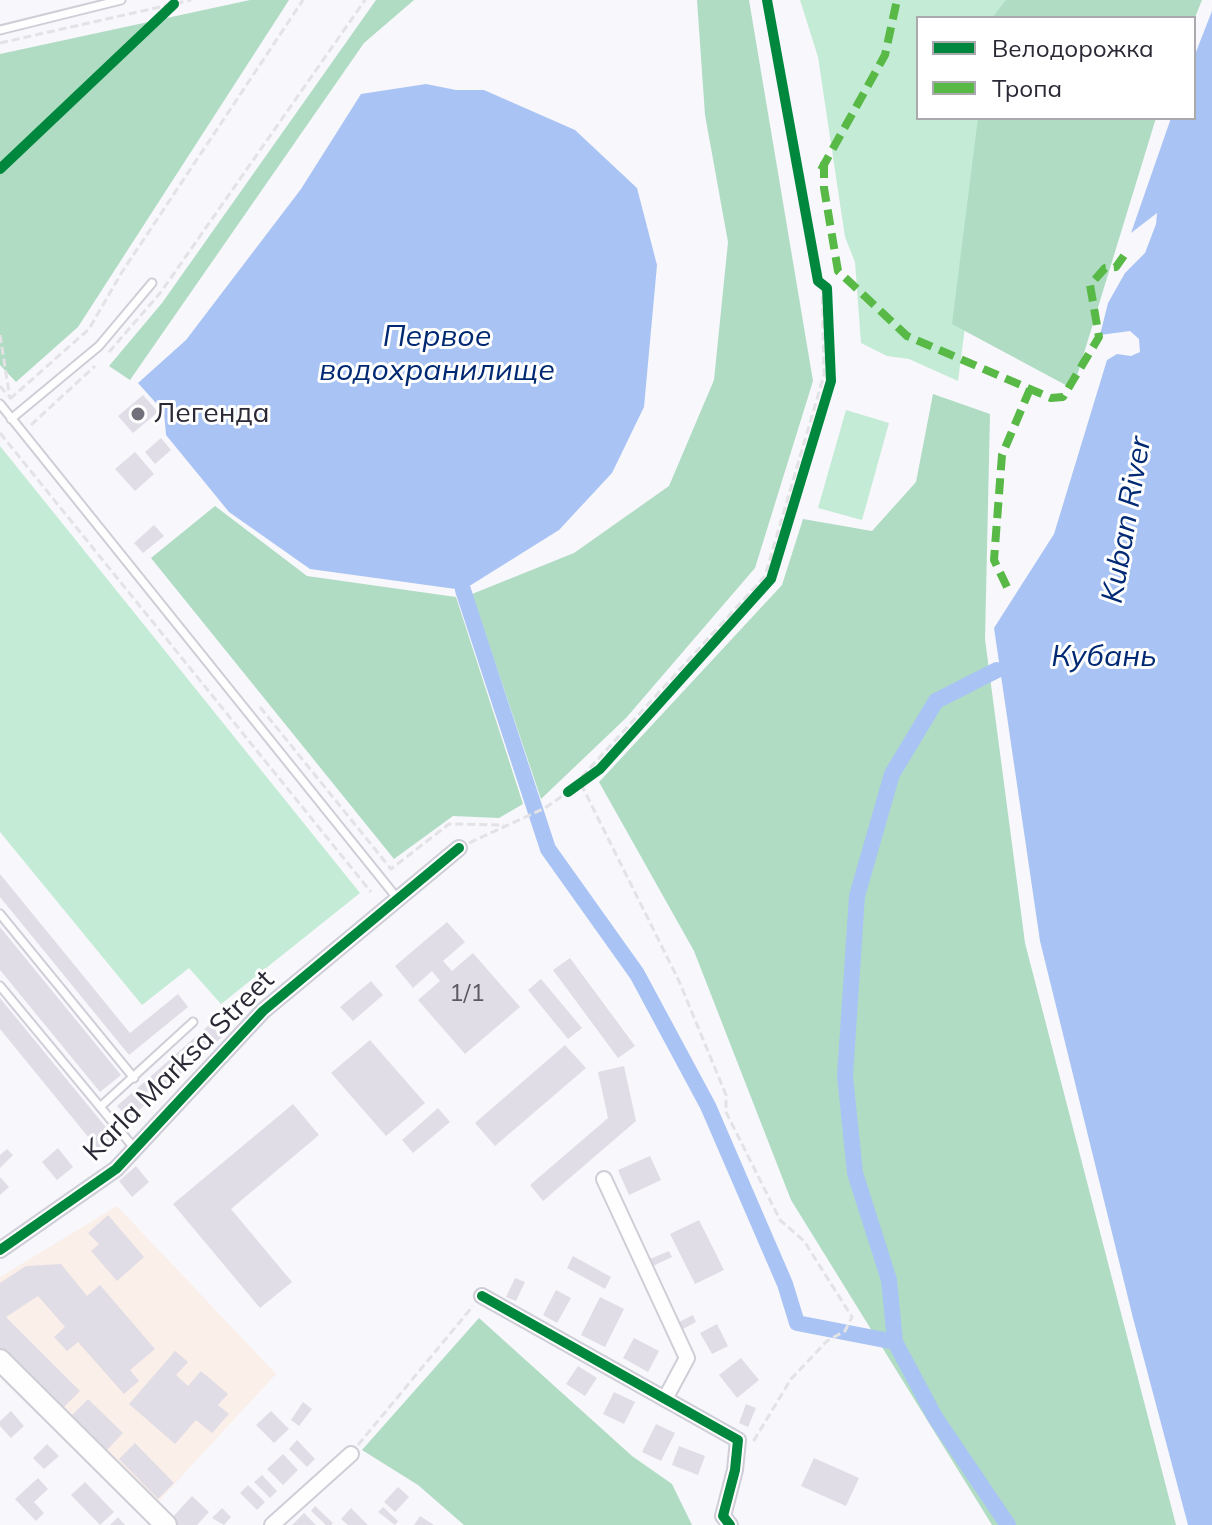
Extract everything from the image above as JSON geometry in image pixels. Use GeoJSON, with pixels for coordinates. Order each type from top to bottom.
{"type":"FeatureCollection","features":[{"type":"Feature","properties":{"kind":"main road"},"geometry":{"type":"LineString","coordinates":[[0,1360],[166,1525]]}},
{"type":"Feature","properties":{"kind":"street","name":"Karla Marksa Street"},"geometry":{"type":"LineString","coordinates":[[0,1250],[116,1169],[263,1011],[459,848]]}},
{"type":"Feature","properties":{"kind":"street"},"geometry":{"type":"LineString","coordinates":[[604,1179],[687,1358],[665,1399]]}},
{"type":"Feature","properties":{"kind":"street"},"geometry":{"type":"LineString","coordinates":[[482,1296],[738,1440],[735,1470],[723,1516],[730,1525]]}},
{"type":"Feature","properties":{"kind":"street"},"geometry":{"type":"LineString","coordinates":[[272,1525],[351,1454]]}},
{"type":"Feature","properties":{"kind":"lane"},"geometry":{"type":"LineString","coordinates":[[0,30],[121,0]]}},
{"type":"Feature","properties":{"kind":"lane"},"geometry":{"type":"LineString","coordinates":[[11,419],[99,346],[152,283]]}},
{"type":"Feature","properties":{"kind":"lane"},"geometry":{"type":"LineString","coordinates":[[0,404],[397,898]]}},
{"type":"Feature","properties":{"kind":"lane"},"geometry":{"type":"LineString","coordinates":[[0,914],[134,1078]]}},
{"type":"Feature","properties":{"kind":"lane"},"geometry":{"type":"LineString","coordinates":[[0,986],[135,1149]]}},
{"type":"Feature","properties":{"kind":"lane"},"geometry":{"type":"LineString","coordinates":[[100,1107],[193,1022]]}},
{"type":"Feature","properties":{"kind":"path"},"geometry":{"type":"LineString","coordinates":[[0,43],[191,0]]}},
{"type":"Feature","properties":{"kind":"path"},"geometry":{"type":"LineString","coordinates":[[10,399],[89,329],[122,272],[303,0]]}},
{"type":"Feature","properties":{"kind":"path"},"geometry":{"type":"LineString","coordinates":[[40,437],[30,424],[114,348],[161,292],[365,0]]}},
{"type":"Feature","properties":{"kind":"path"},"geometry":{"type":"LineString","coordinates":[[151,26],[174,4]]}},
{"type":"Feature","properties":{"kind":"path"},"geometry":{"type":"LineString","coordinates":[[459,848],[545,808],[600,769],[771,579],[831,381],[827,288],[818,281],[815,265]]}},
{"type":"Feature","properties":{"kind":"path"},"geometry":{"type":"LineString","coordinates":[[568,792],[765,576],[824,375],[822,284]]}},
{"type":"Feature","properties":{"kind":"path"},"geometry":{"type":"LineString","coordinates":[[0,335],[10,399]]}},
{"type":"Feature","properties":{"kind":"path"},"geometry":{"type":"LineString","coordinates":[[0,386],[10,399]]}},
{"type":"Feature","properties":{"kind":"path"},"geometry":{"type":"LineString","coordinates":[[0,433],[371,892]]}},
{"type":"Feature","properties":{"kind":"path"},"geometry":{"type":"LineString","coordinates":[[250,696],[391,869],[449,824],[504,825]]}},
{"type":"Feature","properties":{"kind":"path"},"geometry":{"type":"LineString","coordinates":[[581,784],[679,981],[726,1095],[726,1112],[780,1220],[804,1241],[852,1317],[845,1331],[827,1341],[791,1379],[751,1446]]}},
{"type":"Feature","properties":{"kind":"path"},"geometry":{"type":"LineString","coordinates":[[351,1454],[482,1296]]}},
{"type":"Feature","properties":{"kind":"shaded area"},"geometry":{"type":"Polygon","coordinates":[[[117,1206],[276,1374],[156,1504],[0,1350],[0,1277],[117,1206]]]}},
{"type":"Feature","properties":{"kind":"green space"},"geometry":{"type":"Polygon","coordinates":[[[250,0],[289,0],[78,327],[16,382],[0,365],[0,54],[250,0]]]}},
{"type":"Feature","properties":{"kind":"green space"},"geometry":{"type":"Polygon","coordinates":[[[376,0],[414,0],[364,43],[130,380],[109,366],[162,303],[376,0]]]}},
{"type":"Feature","properties":{"kind":"green space"},"geometry":{"type":"Polygon","coordinates":[[[697,0],[749,0],[813,381],[755,568],[626,718],[541,799],[472,594],[574,553],[669,486],[714,380],[728,242],[705,115],[697,0]]]}},
{"type":"Feature","properties":{"kind":"green space"},"geometry":{"type":"Polygon","coordinates":[[[800,0],[1007,0],[1005,16],[916,16],[916,120],[992,120],[958,381],[909,359],[887,356],[861,343],[855,262],[845,237],[818,57],[800,0]]]}},
{"type":"Feature","properties":{"kind":"green space"},"geometry":{"type":"Polygon","coordinates":[[[1006,0],[1202,0],[1196,16],[994,16],[1006,0]]]}},
{"type":"Feature","properties":{"kind":"green space"},"geometry":{"type":"Polygon","coordinates":[[[978,120],[1155,120],[1073,389],[952,324],[978,120]]]}},
{"type":"Feature","properties":{"kind":"green space"},"geometry":{"type":"Polygon","coordinates":[[[933,394],[990,414],[985,639],[1025,943],[1176,1525],[992,1525],[791,1200],[694,951],[599,782],[782,585],[803,519],[872,531],[916,482],[933,394]]]}},
{"type":"Feature","properties":{"kind":"green space"},"geometry":{"type":"Polygon","coordinates":[[[846,410],[889,423],[862,520],[818,508],[846,410]]]}},
{"type":"Feature","properties":{"kind":"green space"},"geometry":{"type":"Polygon","coordinates":[[[0,446],[360,893],[221,1004],[189,968],[142,1005],[0,832],[0,446]]]}},
{"type":"Feature","properties":{"kind":"green space"},"geometry":{"type":"Polygon","coordinates":[[[215,506],[307,576],[456,597],[523,804],[499,818],[453,816],[394,859],[151,558],[215,506]]]}},
{"type":"Feature","properties":{"kind":"green space"},"geometry":{"type":"Polygon","coordinates":[[[479,1318],[632,1456],[672,1484],[692,1525],[464,1525],[418,1485],[362,1450],[479,1318]]]}},
{"type":"Feature","properties":{"kind":"water","name":"Кубань"},"geometry":{"type":"Polygon","coordinates":[[[1212,11],[1212,1525],[1188,1525],[1133,1318],[1040,941],[994,628],[1054,534],[1107,360],[1117,354],[1131,356],[1140,352],[1139,339],[1130,331],[1100,335],[1108,303],[1125,273],[1145,253],[1156,224],[1157,213],[1131,233],[1170,120],[1196,120],[1196,52],[1212,11]]]}},
{"type":"Feature","properties":{"kind":"water","name":"Первое водохранилище"},"geometry":{"type":"Polygon","coordinates":[[[426,84],[456,90],[484,90],[575,130],[637,188],[657,265],[644,407],[612,473],[559,530],[463,590],[310,569],[229,512],[166,435],[164,412],[138,383],[186,340],[301,189],[361,94],[426,84]]]}},
{"type":"Feature","properties":{"kind":"building","name":"Легенда"},"geometry":{"type":"Polygon","coordinates":[[[143,395],[158,412],[133,433],[118,416],[143,395]]]}},
{"type":"Feature","properties":{"kind":"building"},"geometry":{"type":"Polygon","coordinates":[[[161,438],[171,450],[155,464],[145,452],[161,438]]]}},
{"type":"Feature","properties":{"kind":"building"},"geometry":{"type":"Polygon","coordinates":[[[135,452],[154,474],[135,491],[115,469],[135,452]]]}},
{"type":"Feature","properties":{"kind":"building"},"geometry":{"type":"Polygon","coordinates":[[[154,525],[164,536],[143,553],[134,543],[154,525]]]}},
{"type":"Feature","properties":{"kind":"building"},"geometry":{"type":"Polygon","coordinates":[[[0,874],[130,1033],[178,994],[188,1007],[129,1055],[0,897],[0,874]]]}},
{"type":"Feature","properties":{"kind":"building"},"geometry":{"type":"Polygon","coordinates":[[[447,922],[465,942],[443,961],[452,971],[473,953],[520,1007],[465,1054],[418,1000],[440,981],[432,971],[413,988],[395,966],[447,922]]]}},
{"type":"Feature","properties":{"kind":"building"},"geometry":{"type":"Polygon","coordinates":[[[0,927],[121,1075],[100,1092],[0,970],[0,927]]]}},
{"type":"Feature","properties":{"kind":"building"},"geometry":{"type":"Polygon","coordinates":[[[570,958],[635,1046],[618,1058],[553,970],[570,958]]]}},
{"type":"Feature","properties":{"kind":"building"},"geometry":{"type":"Polygon","coordinates":[[[541,979],[582,1028],[568,1039],[528,990],[541,979]]]}},
{"type":"Feature","properties":{"kind":"building"},"geometry":{"type":"Polygon","coordinates":[[[371,981],[383,995],[353,1021],[340,1007],[371,981]]]}},
{"type":"Feature","properties":{"kind":"building"},"geometry":{"type":"Polygon","coordinates":[[[0,998],[114,1137],[98,1149],[0,1029],[0,998]]]}},
{"type":"Feature","properties":{"kind":"building"},"geometry":{"type":"Polygon","coordinates":[[[210,1024],[222,1037],[129,1119],[117,1106],[210,1024]]]}},
{"type":"Feature","properties":{"kind":"building"},"geometry":{"type":"Polygon","coordinates":[[[370,1040],[425,1103],[386,1136],[331,1073],[370,1040]]]}},
{"type":"Feature","properties":{"kind":"building"},"geometry":{"type":"Polygon","coordinates":[[[565,1045],[586,1068],[495,1146],[475,1123],[565,1045]]]}},
{"type":"Feature","properties":{"kind":"building"},"geometry":{"type":"Polygon","coordinates":[[[624,1066],[636,1121],[543,1201],[530,1185],[608,1118],[598,1072],[624,1066]]]}},
{"type":"Feature","properties":{"kind":"building"},"geometry":{"type":"Polygon","coordinates":[[[293,1104],[319,1135],[231,1209],[292,1282],[260,1308],[173,1204],[293,1104]]]}},
{"type":"Feature","properties":{"kind":"building"},"geometry":{"type":"Polygon","coordinates":[[[438,1108],[450,1122],[413,1153],[402,1140],[438,1108]]]}},
{"type":"Feature","properties":{"kind":"building"},"geometry":{"type":"Polygon","coordinates":[[[58,1148],[73,1167],[57,1180],[42,1162],[58,1148]]]}},
{"type":"Feature","properties":{"kind":"building"},"geometry":{"type":"Polygon","coordinates":[[[7,1149],[13,1155],[0,1168],[0,1155],[7,1149]]]}},
{"type":"Feature","properties":{"kind":"building"},"geometry":{"type":"Polygon","coordinates":[[[650,1156],[661,1180],[629,1195],[618,1170],[650,1156]]]}},
{"type":"Feature","properties":{"kind":"building"},"geometry":{"type":"Polygon","coordinates":[[[136,1166],[149,1182],[132,1197],[119,1181],[136,1166]]]}},
{"type":"Feature","properties":{"kind":"building"},"geometry":{"type":"Polygon","coordinates":[[[0,1177],[9,1187],[0,1195],[0,1177]]]}},
{"type":"Feature","properties":{"kind":"building"},"geometry":{"type":"Polygon","coordinates":[[[108,1215],[144,1257],[117,1281],[91,1251],[99,1244],[88,1233],[108,1215]]]}},
{"type":"Feature","properties":{"kind":"building"},"geometry":{"type":"Polygon","coordinates":[[[699,1220],[724,1270],[695,1284],[670,1234],[699,1220]]]}},
{"type":"Feature","properties":{"kind":"building"},"geometry":{"type":"Polygon","coordinates":[[[669,1251],[672,1257],[653,1266],[650,1259],[669,1251]]]}},
{"type":"Feature","properties":{"kind":"building"},"geometry":{"type":"Polygon","coordinates":[[[573,1256],[611,1277],[605,1289],[567,1268],[573,1256]]]}},
{"type":"Feature","properties":{"kind":"building"},"geometry":{"type":"Polygon","coordinates":[[[61,1264],[87,1296],[100,1285],[155,1349],[130,1370],[139,1381],[124,1394],[78,1342],[67,1351],[54,1337],[65,1327],[38,1296],[6,1317],[80,1391],[62,1409],[0,1349],[0,1283],[26,1266],[61,1264]]]}},
{"type":"Feature","properties":{"kind":"building"},"geometry":{"type":"Polygon","coordinates":[[[515,1278],[525,1282],[516,1301],[506,1297],[515,1278]]]}},
{"type":"Feature","properties":{"kind":"building"},"geometry":{"type":"Polygon","coordinates":[[[556,1290],[571,1298],[557,1323],[543,1315],[556,1290]]]}},
{"type":"Feature","properties":{"kind":"building"},"geometry":{"type":"Polygon","coordinates":[[[600,1297],[624,1309],[605,1347],[581,1335],[600,1297]]]}},
{"type":"Feature","properties":{"kind":"building"},"geometry":{"type":"Polygon","coordinates":[[[693,1315],[696,1322],[683,1329],[679,1322],[693,1315]]]}},
{"type":"Feature","properties":{"kind":"building"},"geometry":{"type":"Polygon","coordinates":[[[717,1324],[728,1346],[712,1354],[700,1333],[717,1324]]]}},
{"type":"Feature","properties":{"kind":"building"},"geometry":{"type":"Polygon","coordinates":[[[634,1338],[659,1351],[648,1372],[623,1358],[634,1338]]]}},
{"type":"Feature","properties":{"kind":"building"},"geometry":{"type":"Polygon","coordinates":[[[175,1351],[188,1362],[176,1375],[188,1386],[201,1371],[228,1394],[218,1405],[229,1414],[212,1433],[196,1420],[175,1444],[129,1404],[175,1351]]]}},
{"type":"Feature","properties":{"kind":"building"},"geometry":{"type":"Polygon","coordinates":[[[741,1358],[759,1380],[737,1398],[719,1375],[741,1358]]]}},
{"type":"Feature","properties":{"kind":"building"},"geometry":{"type":"Polygon","coordinates":[[[578,1366],[597,1378],[585,1396],[566,1384],[578,1366]]]}},
{"type":"Feature","properties":{"kind":"building"},"geometry":{"type":"Polygon","coordinates":[[[614,1392],[635,1402],[624,1424],[603,1414],[614,1392]]]}},
{"type":"Feature","properties":{"kind":"building"},"geometry":{"type":"Polygon","coordinates":[[[88,1399],[123,1433],[107,1450],[72,1415],[88,1399]]]}},
{"type":"Feature","properties":{"kind":"building"},"geometry":{"type":"Polygon","coordinates":[[[303,1402],[312,1409],[299,1426],[291,1420],[303,1402]]]}},
{"type":"Feature","properties":{"kind":"building"},"geometry":{"type":"Polygon","coordinates":[[[746,1404],[756,1408],[748,1427],[739,1423],[746,1404]]]}},
{"type":"Feature","properties":{"kind":"building"},"geometry":{"type":"Polygon","coordinates":[[[11,1411],[24,1426],[11,1438],[0,1426],[0,1421],[11,1411]]]}},
{"type":"Feature","properties":{"kind":"building"},"geometry":{"type":"Polygon","coordinates":[[[271,1411],[289,1429],[274,1443],[256,1425],[271,1411]]]}},
{"type":"Feature","properties":{"kind":"building"},"geometry":{"type":"Polygon","coordinates":[[[656,1424],[675,1433],[661,1461],[642,1452],[656,1424]]]}},
{"type":"Feature","properties":{"kind":"building"},"geometry":{"type":"Polygon","coordinates":[[[297,1440],[315,1459],[307,1467],[289,1449],[297,1440]]]}},
{"type":"Feature","properties":{"kind":"building"},"geometry":{"type":"Polygon","coordinates":[[[135,1443],[174,1483],[158,1499],[119,1459],[135,1443]]]}},
{"type":"Feature","properties":{"kind":"building"},"geometry":{"type":"Polygon","coordinates":[[[47,1444],[59,1456],[44,1469],[33,1458],[47,1444]]]}},
{"type":"Feature","properties":{"kind":"building"},"geometry":{"type":"Polygon","coordinates":[[[679,1446],[705,1456],[698,1475],[672,1465],[679,1446]]]}},
{"type":"Feature","properties":{"kind":"building"},"geometry":{"type":"Polygon","coordinates":[[[283,1454],[298,1470],[283,1485],[267,1469],[283,1454]]]}},
{"type":"Feature","properties":{"kind":"building"},"geometry":{"type":"Polygon","coordinates":[[[814,1458],[859,1478],[846,1506],[801,1486],[814,1458]]]}},
{"type":"Feature","properties":{"kind":"building"},"geometry":{"type":"Polygon","coordinates":[[[262,1475],[277,1491],[270,1498],[254,1482],[262,1475]]]}},
{"type":"Feature","properties":{"kind":"building"},"geometry":{"type":"Polygon","coordinates":[[[38,1478],[48,1489],[34,1502],[44,1513],[36,1521],[15,1499],[38,1478]]]}},
{"type":"Feature","properties":{"kind":"building"},"geometry":{"type":"Polygon","coordinates":[[[85,1482],[114,1512],[100,1525],[71,1495],[85,1482]]]}},
{"type":"Feature","properties":{"kind":"building"},"geometry":{"type":"Polygon","coordinates":[[[248,1485],[265,1502],[257,1510],[240,1493],[248,1485]]]}},
{"type":"Feature","properties":{"kind":"building"},"geometry":{"type":"Polygon","coordinates":[[[398,1487],[409,1497],[395,1512],[384,1502],[398,1487]]]}},
{"type":"Feature","properties":{"kind":"building"},"geometry":{"type":"Polygon","coordinates":[[[192,1496],[209,1512],[197,1525],[177,1525],[171,1519],[192,1496]]]}},
{"type":"Feature","properties":{"kind":"building"},"geometry":{"type":"Polygon","coordinates":[[[315,1506],[333,1523],[331,1525],[326,1525],[311,1511],[315,1506]]]}},
{"type":"Feature","properties":{"kind":"building"},"geometry":{"type":"Polygon","coordinates":[[[383,1507],[398,1521],[395,1525],[378,1512],[383,1507]]]}},
{"type":"Feature","properties":{"kind":"building"},"geometry":{"type":"Polygon","coordinates":[[[222,1508],[231,1517],[224,1525],[212,1518],[222,1508]]]}},
{"type":"Feature","properties":{"kind":"building"},"geometry":{"type":"Polygon","coordinates":[[[351,1508],[368,1525],[348,1525],[341,1519],[351,1508]]]}},
{"type":"Feature","properties":{"kind":"building"},"geometry":{"type":"Polygon","coordinates":[[[304,1513],[316,1525],[292,1525],[304,1513]]]}},
{"type":"Feature","properties":{"kind":"building"},"geometry":{"type":"Polygon","coordinates":[[[420,1516],[434,1525],[414,1525],[420,1516]]]}},
{"type":"Feature","properties":{"kind":"building"},"geometry":{"type":"Polygon","coordinates":[[[118,1517],[125,1525],[110,1525],[118,1517]]]}},
{"type":"Feature","properties":{"kind":"waterway"},"geometry":{"type":"LineString","coordinates":[[463,590],[548,849],[637,974],[708,1106],[785,1284],[797,1323],[895,1342],[889,1280],[855,1173],[845,1076],[857,896],[892,774],[936,701],[997,670]]}},
{"type":"Feature","properties":{"kind":"waterway"},"geometry":{"type":"LineString","coordinates":[[895,1342],[935,1417],[1008,1525]]}},
{"type":"Feature","properties":{"kind":"marked path"},"geometry":{"type":"LineString","coordinates":[[821,170],[885,55],[897,0]]}},
{"type":"Feature","properties":{"kind":"marked path"},"geometry":{"type":"LineString","coordinates":[[824,162],[824,188],[838,271],[907,336],[1051,398],[1063,397],[1099,337],[1090,285],[1105,268],[1116,267],[1128,250]]}},
{"type":"Feature","properties":{"kind":"marked path"},"geometry":{"type":"LineString","coordinates":[[1007,587],[994,560],[1002,455],[1030,389]]}},
{"type":"Feature","properties":{"kind":"cycle path"},"geometry":{"type":"LineString","coordinates":[[568,792],[600,769],[771,579],[831,381],[827,288],[818,281],[767,0]]}},
{"type":"Feature","properties":{"kind":"cycle path"},"geometry":{"type":"LineString","coordinates":[[0,169],[174,4]]}},
{"type":"Feature","properties":{"kind":"cycle path"},"geometry":{"type":"LineString","coordinates":[[0,1250],[116,1169],[263,1011],[459,848]]}},
{"type":"Feature","properties":{"kind":"cycle path"},"geometry":{"type":"LineString","coordinates":[[482,1296],[738,1440],[735,1470],[723,1516],[730,1525]]}},
{"type":"Feature","properties":{"kind":"place","name":"Легенда"},"geometry":{"type":"Point","coordinates":[138,414]}},
{"type":"Feature","properties":{"kind":"water label","name":"Kuban River"},"geometry":{"type":"Point","coordinates":[1127,520]}}]}
